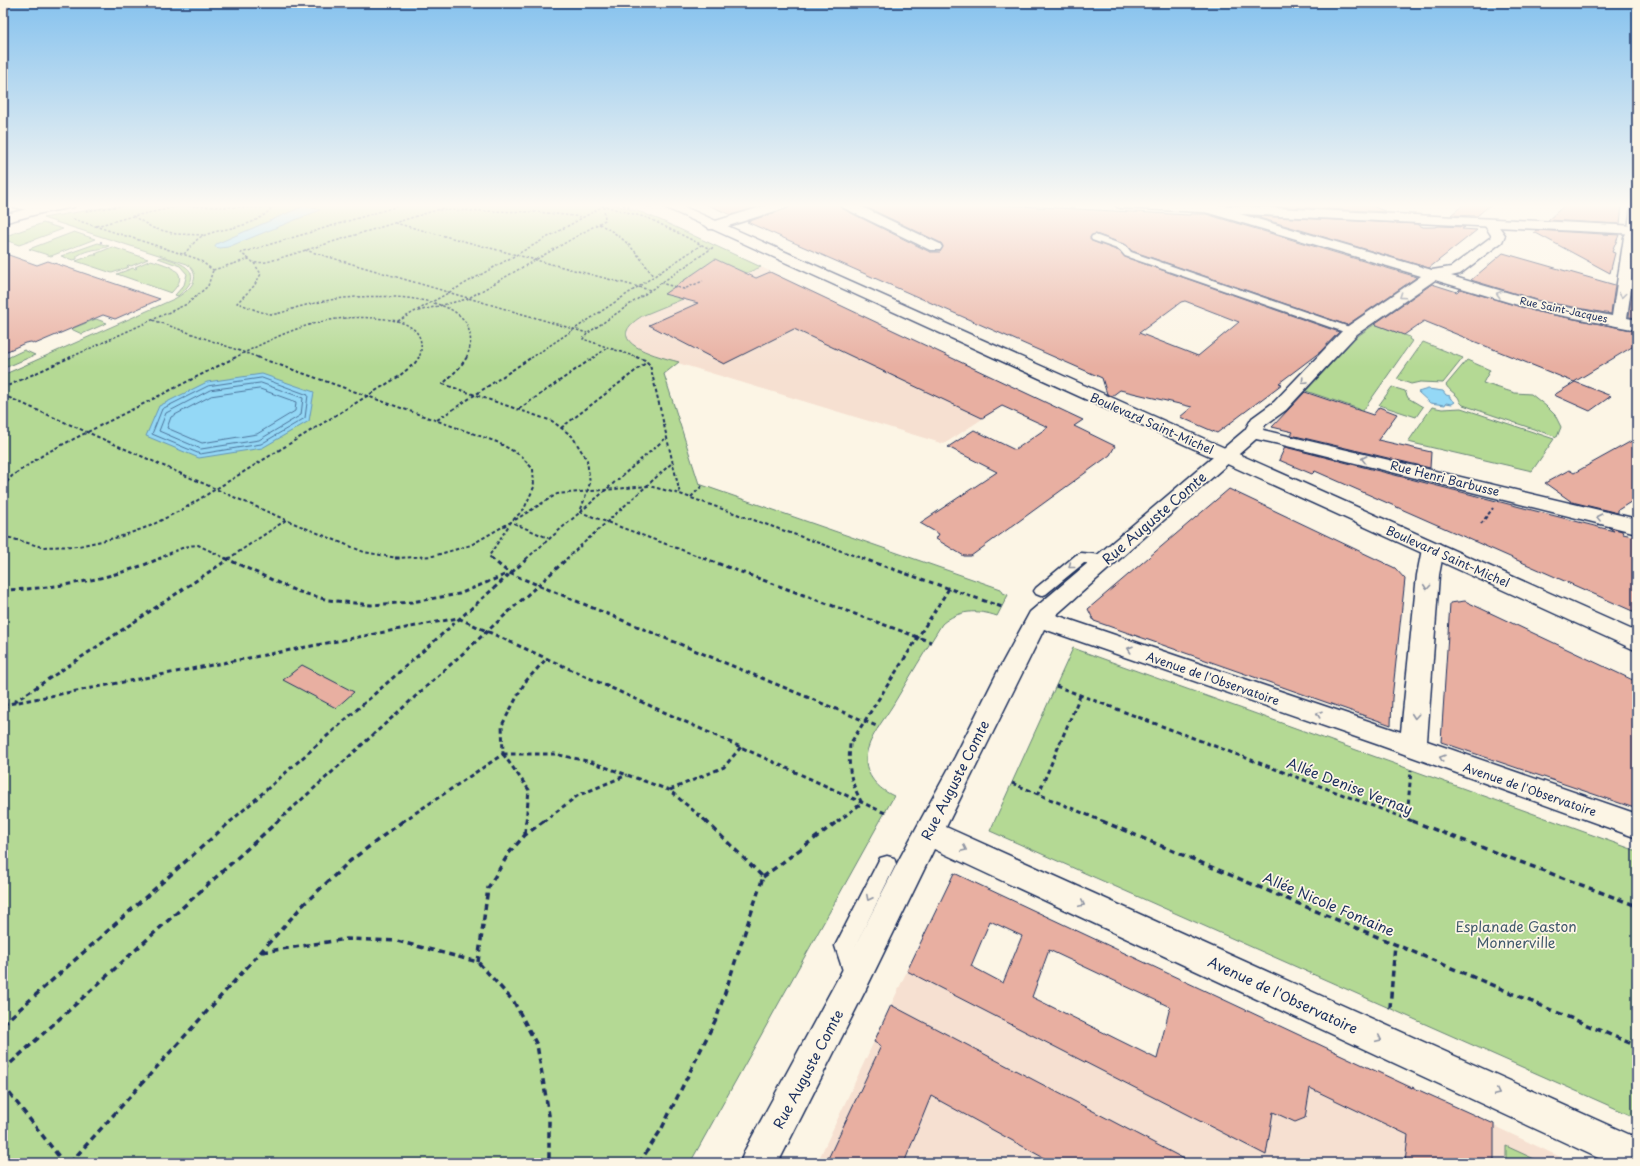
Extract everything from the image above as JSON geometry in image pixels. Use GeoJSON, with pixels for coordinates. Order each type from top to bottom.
{"type":"FeatureCollection","features":[{"type":"Feature","properties":{"kind":"street","name":"Boulevard Saint-Michel"},"geometry":{"type":"LineString","coordinates":[[786,258],[1433,548],[1637,642]]}},
{"type":"Feature","properties":{"kind":"street","name":"Rue Saint-Jacques"},"geometry":{"type":"LineString","coordinates":[[1381,258],[1538,306],[1637,325]]}},
{"type":"Feature","properties":{"kind":"street"},"geometry":{"type":"LineString","coordinates":[[1434,274],[1455,271],[1472,258]]}},
{"type":"Feature","properties":{"kind":"street"},"geometry":{"type":"LineString","coordinates":[[1619,321],[1628,258]]}},
{"type":"Feature","properties":{"kind":"street","name":"Rue Auguste Comte"},"geometry":{"type":"LineString","coordinates":[[758,1163],[855,978],[1038,618],[1181,496],[1225,455],[1252,433],[1258,422],[1280,406],[1351,331],[1434,274]]}},
{"type":"Feature","properties":{"kind":"street","name":"Rue Henri Barbusse"},"geometry":{"type":"LineString","coordinates":[[1252,433],[1279,438],[1637,526]]}},
{"type":"Feature","properties":{"kind":"street"},"geometry":{"type":"LineString","coordinates":[[1412,759],[1428,575],[1433,548]]}},
{"type":"Feature","properties":{"kind":"street","name":"Avenue de l'Observatoire"},"geometry":{"type":"LineString","coordinates":[[1038,618],[1412,759],[1637,826]]}},
{"type":"Feature","properties":{"kind":"street","name":"Avenue de l'Observatoire"},"geometry":{"type":"LineString","coordinates":[[929,833],[1637,1157]]}},
{"type":"Feature","properties":{"kind":"lane"},"geometry":{"type":"LineString","coordinates":[[1141,258],[1351,331]]}},
{"type":"Feature","properties":{"kind":"lane"},"geometry":{"type":"LineString","coordinates":[[1041,591],[1081,558],[1107,559]]}},
{"type":"Feature","properties":{"kind":"lane"},"geometry":{"type":"LineString","coordinates":[[855,978],[845,946],[887,864]]}},
{"type":"Feature","properties":{"kind":"path"},"geometry":{"type":"LineString","coordinates":[[196,258],[213,270]]}},
{"type":"Feature","properties":{"kind":"path"},"geometry":{"type":"LineString","coordinates":[[254,263],[267,262],[279,258]]}},
{"type":"Feature","properties":{"kind":"path"},"geometry":{"type":"LineString","coordinates":[[334,258],[572,330],[588,333]]}},
{"type":"Feature","properties":{"kind":"path"},"geometry":{"type":"LineString","coordinates":[[398,321],[509,258]]}},
{"type":"Feature","properties":{"kind":"path"},"geometry":{"type":"LineString","coordinates":[[640,258],[653,276]]}},
{"type":"Feature","properties":{"kind":"path"},"geometry":{"type":"LineString","coordinates":[[437,420],[680,258]]}},
{"type":"Feature","properties":{"kind":"path"},"geometry":{"type":"LineString","coordinates":[[680,494],[650,365],[646,360],[583,339],[588,333],[697,258]]}},
{"type":"Feature","properties":{"kind":"path"},"geometry":{"type":"LineString","coordinates":[[213,270],[249,259],[254,263],[261,274],[254,286],[237,303],[274,314],[327,300],[356,297],[404,297],[432,302],[462,318],[469,327],[472,342],[467,358],[457,372],[442,384],[552,421],[572,436],[587,460],[590,483],[580,512]]}},
{"type":"Feature","properties":{"kind":"path"},"geometry":{"type":"LineString","coordinates":[[416,311],[427,310],[467,299],[536,259],[651,290]]}},
{"type":"Feature","properties":{"kind":"path"},"geometry":{"type":"LineString","coordinates":[[3,388],[187,304],[203,292],[212,281],[213,270]]}},
{"type":"Feature","properties":{"kind":"path"},"geometry":{"type":"LineString","coordinates":[[660,283],[684,289],[703,281]]}},
{"type":"Feature","properties":{"kind":"path"},"geometry":{"type":"LineString","coordinates":[[3,488],[12,476],[46,453],[281,334],[306,325],[332,319],[361,317],[383,318],[398,321],[411,328],[420,337],[422,348],[416,361],[398,377],[185,508],[150,526],[119,537],[79,546],[42,547],[4,538]]}},
{"type":"Feature","properties":{"kind":"path"},"geometry":{"type":"LineString","coordinates":[[153,320],[497,442],[520,455],[533,469],[534,487],[524,509],[511,522],[489,556],[509,573],[879,727]]}},
{"type":"Feature","properties":{"kind":"path"},"geometry":{"type":"LineString","coordinates":[[519,410],[607,348]]}},
{"type":"Feature","properties":{"kind":"path"},"geometry":{"type":"LineString","coordinates":[[561,428],[647,362]]}},
{"type":"Feature","properties":{"kind":"path"},"geometry":{"type":"LineString","coordinates":[[3,395],[286,520],[364,552],[396,558],[433,556],[471,545],[557,494],[650,486],[691,497],[950,587],[1002,607]]}},
{"type":"Feature","properties":{"kind":"path"},"geometry":{"type":"LineString","coordinates":[[3,1024],[458,618],[667,437]]}},
{"type":"Feature","properties":{"kind":"path"},"geometry":{"type":"LineString","coordinates":[[3,1070],[673,462]]}},
{"type":"Feature","properties":{"kind":"path"},"geometry":{"type":"LineString","coordinates":[[691,497],[703,485]]}},
{"type":"Feature","properties":{"kind":"path"},"geometry":{"type":"LineString","coordinates":[[580,512],[931,642]]}},
{"type":"Feature","properties":{"kind":"path"},"geometry":{"type":"LineString","coordinates":[[3,710],[286,520]]}},
{"type":"Feature","properties":{"kind":"path"},"geometry":{"type":"LineString","coordinates":[[511,522],[549,538]]}},
{"type":"Feature","properties":{"kind":"path"},"geometry":{"type":"LineString","coordinates":[[3,590],[29,590],[63,586],[106,577],[194,545],[198,545],[227,560],[296,591],[328,600],[371,604],[412,602],[459,594],[509,573]]}},
{"type":"Feature","properties":{"kind":"path"},"geometry":{"type":"LineString","coordinates":[[862,803],[853,787],[848,767],[850,744],[950,587]]}},
{"type":"Feature","properties":{"kind":"path"},"geometry":{"type":"LineString","coordinates":[[3,705],[458,618],[885,814]]}},
{"type":"Feature","properties":{"kind":"path"},"geometry":{"type":"LineString","coordinates":[[525,834],[529,790],[503,754],[502,725],[525,682],[547,658]]}},
{"type":"Feature","properties":{"kind":"path","name":"Allée Denise Vernay"},"geometry":{"type":"LineString","coordinates":[[1056,686],[1637,906]]}},
{"type":"Feature","properties":{"kind":"path"},"geometry":{"type":"LineString","coordinates":[[1038,795],[1080,696]]}},
{"type":"Feature","properties":{"kind":"path"},"geometry":{"type":"LineString","coordinates":[[669,790],[724,767],[741,747]]}},
{"type":"Feature","properties":{"kind":"path"},"geometry":{"type":"LineString","coordinates":[[70,1163],[306,903],[350,861],[408,817],[503,754],[555,754],[591,762],[669,790],[697,812],[763,877]]}},
{"type":"Feature","properties":{"kind":"path"},"geometry":{"type":"LineString","coordinates":[[1408,820],[1412,759]]}},
{"type":"Feature","properties":{"kind":"path"},"geometry":{"type":"LineString","coordinates":[[478,962],[488,888],[509,853],[525,834],[577,796],[627,775]]}},
{"type":"Feature","properties":{"kind":"path","name":"Allée Nicole Fontaine"},"geometry":{"type":"LineString","coordinates":[[1012,784],[1637,1046]]}},
{"type":"Feature","properties":{"kind":"path"},"geometry":{"type":"LineString","coordinates":[[639,1163],[661,1130],[717,1017],[763,877],[862,803]]}},
{"type":"Feature","properties":{"kind":"path"},"geometry":{"type":"LineString","coordinates":[[262,952],[347,939],[397,941],[478,962],[514,1002],[537,1045],[549,1115],[549,1163]]}},
{"type":"Feature","properties":{"kind":"path"},"geometry":{"type":"LineString","coordinates":[[1390,1008],[1395,944]]}},
{"type":"Feature","properties":{"kind":"path"},"geometry":{"type":"LineString","coordinates":[[3,1085],[64,1163]]}},
{"type":"Feature","properties":{"kind":"shaded area"},"geometry":{"type":"Polygon","coordinates":[[[761,267],[1010,385],[1002,406],[944,444],[645,353],[637,349],[629,342],[627,337],[628,329],[633,322],[644,315],[761,267]]]}},
{"type":"Feature","properties":{"kind":"shaded area"},"geometry":{"type":"Polygon","coordinates":[[[907,971],[1273,1112],[1288,1030],[1477,1116],[1494,1124],[1494,1126],[1573,1163],[817,1163],[907,971]]]}},
{"type":"Feature","properties":{"kind":"green space"},"geometry":{"type":"Polygon","coordinates":[[[83,258],[148,259],[131,266],[128,265],[127,266],[129,267],[112,273],[76,261],[83,258]]]}},
{"type":"Feature","properties":{"kind":"green space"},"geometry":{"type":"Polygon","coordinates":[[[159,258],[166,258],[179,263],[190,270],[192,275],[191,281],[178,296],[175,295],[184,285],[187,274],[180,266],[159,258]]]}},
{"type":"Feature","properties":{"kind":"green space"},"geometry":{"type":"Polygon","coordinates":[[[170,258],[743,258],[761,267],[644,315],[631,325],[627,333],[629,340],[646,352],[679,362],[664,374],[699,484],[1001,589],[1003,593],[1008,595],[997,616],[982,612],[961,613],[948,619],[942,624],[873,736],[867,750],[866,764],[868,770],[878,785],[894,796],[690,1163],[3,1163],[3,375],[174,299],[189,288],[194,279],[192,269],[187,264],[170,258]]]}},
{"type":"Feature","properties":{"kind":"green space"},"geometry":{"type":"Polygon","coordinates":[[[151,260],[172,268],[179,275],[180,280],[171,293],[117,274],[133,268],[136,269],[137,268],[135,267],[151,260]]]}},
{"type":"Feature","properties":{"kind":"green space"},"geometry":{"type":"Polygon","coordinates":[[[96,319],[107,323],[82,334],[71,329],[96,319]]]}},
{"type":"Feature","properties":{"kind":"green space"},"geometry":{"type":"Polygon","coordinates":[[[1375,324],[1410,337],[1409,339],[1412,341],[1355,422],[1351,421],[1359,409],[1306,391],[1355,338],[1375,324]]]}},
{"type":"Feature","properties":{"kind":"green space"},"geometry":{"type":"Polygon","coordinates":[[[1423,342],[1463,358],[1443,383],[1420,382],[1411,384],[1397,379],[1423,342]]]}},
{"type":"Feature","properties":{"kind":"green space"},"geometry":{"type":"Polygon","coordinates":[[[24,350],[35,355],[7,367],[3,366],[3,360],[24,350]]]}},
{"type":"Feature","properties":{"kind":"green space"},"geometry":{"type":"Polygon","coordinates":[[[1467,360],[1490,370],[1483,383],[1515,393],[1531,394],[1546,406],[1555,415],[1561,427],[1557,437],[1463,405],[1459,398],[1446,385],[1467,360]]]}},
{"type":"Feature","properties":{"kind":"green space"},"geometry":{"type":"Polygon","coordinates":[[[1392,387],[1405,391],[1408,398],[1423,407],[1416,417],[1379,405],[1392,387]]]}},
{"type":"Feature","properties":{"kind":"green space"},"geometry":{"type":"Polygon","coordinates":[[[1432,407],[1442,409],[1461,408],[1554,439],[1532,471],[1408,442],[1432,407]]]}},
{"type":"Feature","properties":{"kind":"green space","name":"Esplanade Gaston Monnerville"},"geometry":{"type":"Polygon","coordinates":[[[1073,648],[1637,851],[1637,1118],[990,831],[1073,648]]]}},
{"type":"Feature","properties":{"kind":"green space"},"geometry":{"type":"Polygon","coordinates":[[[1506,1146],[1543,1163],[1506,1163],[1506,1146]]]}},
{"type":"Feature","properties":{"kind":"water"},"geometry":{"type":"Polygon","coordinates":[[[262,374],[314,392],[309,421],[262,448],[199,458],[146,436],[159,406],[207,382],[262,374]]]}},
{"type":"Feature","properties":{"kind":"water"},"geometry":{"type":"Polygon","coordinates":[[[1428,389],[1443,391],[1455,402],[1452,404],[1446,403],[1445,405],[1430,403],[1418,392],[1428,389]]]}},
{"type":"Feature","properties":{"kind":"building"},"geometry":{"type":"Polygon","coordinates":[[[3,258],[18,258],[37,265],[48,261],[160,299],[115,319],[103,315],[35,344],[31,342],[25,343],[3,353],[3,258]]]}},
{"type":"Feature","properties":{"kind":"building"},"geometry":{"type":"Polygon","coordinates":[[[830,258],[1129,258],[1339,332],[1320,352],[1279,383],[1282,384],[1217,433],[1180,417],[1192,407],[1120,390],[1112,396],[1107,394],[1102,378],[830,258]],[[1185,301],[1181,302],[1139,333],[1198,356],[1239,322],[1185,301]]]}},
{"type":"Feature","properties":{"kind":"building"},"geometry":{"type":"Polygon","coordinates":[[[1154,258],[1355,258],[1417,277],[1347,325],[1154,258]]]}},
{"type":"Feature","properties":{"kind":"building"},"geometry":{"type":"Polygon","coordinates":[[[1397,258],[1441,258],[1429,268],[1397,258]]]}},
{"type":"Feature","properties":{"kind":"building"},"geometry":{"type":"Polygon","coordinates":[[[1497,258],[1522,258],[1615,285],[1611,314],[1540,301],[1471,280],[1497,258]]]}},
{"type":"Feature","properties":{"kind":"building"},"geometry":{"type":"Polygon","coordinates":[[[1583,258],[1614,258],[1610,273],[1583,258]]]}},
{"type":"Feature","properties":{"kind":"building"},"geometry":{"type":"Polygon","coordinates":[[[715,259],[756,278],[770,272],[1083,420],[1074,426],[1115,446],[1110,455],[971,556],[964,556],[936,539],[939,534],[920,523],[997,472],[948,447],[974,430],[1015,450],[1048,427],[1002,406],[982,418],[794,329],[724,364],[649,325],[698,303],[664,294],[715,259]]]}},
{"type":"Feature","properties":{"kind":"building"},"geometry":{"type":"Polygon","coordinates":[[[1432,284],[1457,292],[1460,289],[1538,312],[1637,331],[1637,344],[1574,382],[1424,321],[1404,335],[1374,324],[1432,284]]]}},
{"type":"Feature","properties":{"kind":"building"},"geometry":{"type":"Polygon","coordinates":[[[1632,289],[1637,290],[1637,318],[1629,317],[1632,289]]]}},
{"type":"Feature","properties":{"kind":"building"},"geometry":{"type":"Polygon","coordinates":[[[1575,382],[1611,396],[1590,411],[1554,395],[1575,382]]]}},
{"type":"Feature","properties":{"kind":"building"},"geometry":{"type":"Polygon","coordinates":[[[1305,392],[1373,415],[1379,407],[1397,414],[1378,440],[1431,452],[1430,468],[1291,435],[1293,432],[1272,427],[1305,392]]]}},
{"type":"Feature","properties":{"kind":"building"},"geometry":{"type":"Polygon","coordinates":[[[1637,438],[1637,498],[1618,510],[1618,513],[1572,502],[1545,483],[1569,470],[1574,473],[1637,438]]]}},
{"type":"Feature","properties":{"kind":"building"},"geometry":{"type":"Polygon","coordinates":[[[1285,447],[1614,531],[1608,527],[1622,531],[1623,534],[1637,537],[1637,613],[1315,471],[1312,474],[1279,460],[1285,447]]]}},
{"type":"Feature","properties":{"kind":"building"},"geometry":{"type":"Polygon","coordinates":[[[1229,489],[1395,568],[1405,579],[1392,698],[1391,725],[1094,621],[1088,609],[1229,489]]]}},
{"type":"Feature","properties":{"kind":"building"},"geometry":{"type":"Polygon","coordinates":[[[1465,601],[1637,682],[1637,809],[1441,742],[1450,603],[1465,601]]]}},
{"type":"Feature","properties":{"kind":"building"},"geometry":{"type":"Polygon","coordinates":[[[302,665],[354,692],[336,708],[283,680],[302,665]]]}},
{"type":"Feature","properties":{"kind":"building"},"geometry":{"type":"Polygon","coordinates":[[[954,873],[1412,1088],[1494,1124],[1494,1163],[1405,1163],[1408,1135],[1310,1088],[1305,1118],[1295,1122],[1273,1112],[1266,1155],[907,971],[954,873]],[[990,921],[971,966],[1003,983],[1022,936],[990,921]],[[1049,950],[1032,997],[1157,1059],[1170,1007],[1049,950]]]}},
{"type":"Feature","properties":{"kind":"building"},"geometry":{"type":"Polygon","coordinates":[[[891,1005],[1192,1163],[1053,1163],[931,1096],[904,1163],[826,1163],[881,1046],[874,1042],[891,1005]]]}}]}
